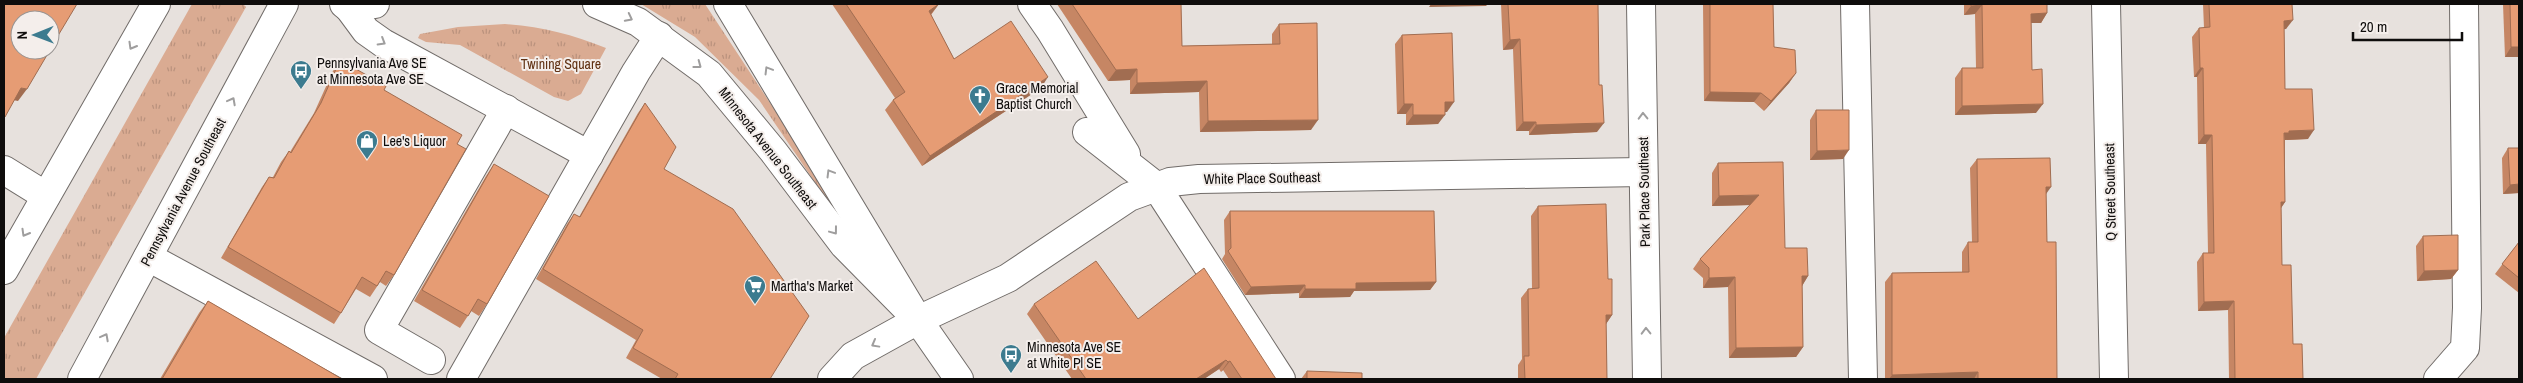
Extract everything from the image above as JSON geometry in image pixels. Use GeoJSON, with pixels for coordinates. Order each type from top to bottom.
{"type":"FeatureCollection","features":[{"type":"Feature","properties":{"kind":"main road"},"geometry":{"type":"LineString","coordinates":[[4,270],[156,4]]}},
{"type":"Feature","properties":{"kind":"main road","name":"Pennsylvania Avenue Southeast"},"geometry":{"type":"LineString","coordinates":[[82,379],[284,4]]}},
{"type":"Feature","properties":{"kind":"main road","name":"Minnesota Avenue Southeast"},"geometry":{"type":"LineString","coordinates":[[597,4],[638,22],[709,74],[773,151],[844,244],[918,320]]}},
{"type":"Feature","properties":{"kind":"main road","name":"Minnesota Avenue Southeast"},"geometry":{"type":"LineString","coordinates":[[728,4],[918,320],[959,379]]}},
{"type":"Feature","properties":{"kind":"main road"},"geometry":{"type":"LineString","coordinates":[[1032,4],[1281,379]]}},
{"type":"Feature","properties":{"kind":"main road","name":"Park Place Southeast"},"geometry":{"type":"LineString","coordinates":[[1642,4],[1647,379]]}},
{"type":"Feature","properties":{"kind":"main road"},"geometry":{"type":"LineString","coordinates":[[1855,4],[1863,379]]}},
{"type":"Feature","properties":{"kind":"main road","name":"Q Street Southeast"},"geometry":{"type":"LineString","coordinates":[[2106,4],[2114,379]]}},
{"type":"Feature","properties":{"kind":"main road"},"geometry":{"type":"LineString","coordinates":[[2438,379],[2465,348],[2467,308],[2464,4]]}},
{"type":"Feature","properties":{"kind":"main road"},"geometry":{"type":"LineString","coordinates":[[356,5],[366,31],[589,155]]}},
{"type":"Feature","properties":{"kind":"main road"},"geometry":{"type":"LineString","coordinates":[[461,379],[659,36]]}},
{"type":"Feature","properties":{"kind":"main road"},"geometry":{"type":"LineString","coordinates":[[431,360],[379,330],[506,109]]}},
{"type":"Feature","properties":{"kind":"main road"},"geometry":{"type":"LineString","coordinates":[[1087,132],[1146,178]]}},
{"type":"Feature","properties":{"kind":"main road"},"geometry":{"type":"LineString","coordinates":[[4,170],[46,196]]}},
{"type":"Feature","properties":{"kind":"main road","name":"White Place Southeast"},"geometry":{"type":"LineString","coordinates":[[832,379],[853,356],[918,320],[1008,278],[1129,197],[1146,178],[1199,179],[1643,172]]}},
{"type":"Feature","properties":{"kind":"main road"},"geometry":{"type":"LineString","coordinates":[[148,257],[373,379]]}},
{"type":"Feature","properties":{"kind":"green space"},"geometry":{"type":"Polygon","coordinates":[[[192,4],[243,4],[246,7],[36,379],[4,379],[4,338],[192,4]]]}},
{"type":"Feature","properties":{"kind":"green space"},"geometry":{"type":"Polygon","coordinates":[[[641,4],[705,4],[862,243],[859,247],[759,100],[695,37],[641,4]]]}},
{"type":"Feature","properties":{"kind":"green space","name":"Twining Square"},"geometry":{"type":"Polygon","coordinates":[[[505,24],[557,32],[606,48],[581,94],[568,101],[554,97],[460,45],[426,42],[418,38],[420,34],[458,27],[505,24]]]}},
{"type":"Feature","properties":{"kind":"building"},"geometry":{"type":"Polygon","coordinates":[[[4,4],[77,4],[60,32],[60,10],[10,10],[10,60],[44,60],[27,89],[21,88],[4,116],[4,4]]]}},
{"type":"Feature","properties":{"kind":"building"},"geometry":{"type":"Polygon","coordinates":[[[846,4],[939,4],[929,11],[954,59],[1011,21],[1048,77],[930,156],[893,100],[905,92],[846,4]]]}},
{"type":"Feature","properties":{"kind":"building"},"geometry":{"type":"Polygon","coordinates":[[[1072,4],[1181,4],[1182,46],[1280,44],[1279,24],[1317,23],[1318,120],[1208,121],[1207,81],[1137,83],[1137,69],[1116,70],[1072,4]]]}},
{"type":"Feature","properties":{"kind":"building"},"geometry":{"type":"Polygon","coordinates":[[[1508,4],[1598,4],[1599,85],[1602,85],[1604,123],[1536,125],[1536,122],[1523,122],[1520,39],[1510,40],[1508,4]]]}},
{"type":"Feature","properties":{"kind":"building"},"geometry":{"type":"Polygon","coordinates":[[[1710,4],[1773,4],[1774,47],[1795,50],[1796,73],[1771,101],[1761,93],[1710,92],[1710,4]]]}},
{"type":"Feature","properties":{"kind":"building"},"geometry":{"type":"Polygon","coordinates":[[[1971,4],[2047,4],[2047,13],[2031,14],[2032,70],[2042,69],[2043,104],[1962,106],[1962,68],[1983,68],[1982,5],[1971,6],[1971,4]]]}},
{"type":"Feature","properties":{"kind":"building"},"geometry":{"type":"Polygon","coordinates":[[[2209,4],[2292,4],[2293,20],[2284,21],[2285,89],[2312,89],[2314,130],[2284,133],[2285,202],[2281,202],[2282,265],[2291,265],[2293,344],[2302,344],[2303,379],[2235,379],[2234,301],[2204,302],[2203,253],[2214,253],[2212,135],[2204,135],[2203,68],[2200,68],[2199,28],[2210,27],[2209,4]]]}},
{"type":"Feature","properties":{"kind":"building"},"geometry":{"type":"Polygon","coordinates":[[[2510,4],[2519,4],[2519,47],[2511,47],[2510,4]]]}},
{"type":"Feature","properties":{"kind":"building"},"geometry":{"type":"Polygon","coordinates":[[[1452,33],[1454,102],[1445,102],[1445,115],[1413,115],[1413,104],[1404,104],[1402,35],[1452,33]]]}},
{"type":"Feature","properties":{"kind":"building"},"geometry":{"type":"Polygon","coordinates":[[[340,60],[386,86],[384,90],[462,135],[457,144],[466,149],[394,275],[386,271],[377,286],[362,277],[341,313],[228,247],[269,177],[274,178],[289,151],[291,153],[321,103],[340,60]]]}},
{"type":"Feature","properties":{"kind":"building"},"geometry":{"type":"Polygon","coordinates":[[[645,103],[676,147],[664,169],[733,209],[809,316],[770,379],[675,379],[678,374],[633,348],[643,330],[543,269],[574,214],[580,217],[645,103]]]}},
{"type":"Feature","properties":{"kind":"building"},"geometry":{"type":"Polygon","coordinates":[[[1816,110],[1849,110],[1849,150],[1817,151],[1816,110]]]}},
{"type":"Feature","properties":{"kind":"building"},"geometry":{"type":"Polygon","coordinates":[[[2508,148],[2519,148],[2519,184],[2510,185],[2508,148]]]}},
{"type":"Feature","properties":{"kind":"building"},"geometry":{"type":"Polygon","coordinates":[[[2050,158],[2051,187],[2046,187],[2047,242],[2056,242],[2057,379],[1978,379],[1978,372],[1892,375],[1892,273],[1969,272],[1968,242],[1978,242],[1977,159],[2050,158]]]}},
{"type":"Feature","properties":{"kind":"building"},"geometry":{"type":"Polygon","coordinates":[[[1783,162],[1785,248],[1807,248],[1808,276],[1802,276],[1803,347],[1736,348],[1735,277],[1709,278],[1709,268],[1700,259],[1759,195],[1719,196],[1718,163],[1783,162]]]}},
{"type":"Feature","properties":{"kind":"building"},"geometry":{"type":"Polygon","coordinates":[[[494,164],[549,196],[487,304],[478,299],[468,316],[422,290],[494,164]]]}},
{"type":"Feature","properties":{"kind":"building"},"geometry":{"type":"Polygon","coordinates":[[[1606,204],[1608,279],[1612,279],[1612,315],[1606,315],[1607,379],[1525,379],[1524,356],[1529,356],[1528,289],[1539,288],[1538,206],[1606,204]]]}},
{"type":"Feature","properties":{"kind":"building"},"geometry":{"type":"Polygon","coordinates":[[[1230,211],[1434,211],[1436,282],[1356,283],[1356,289],[1305,289],[1305,285],[1251,287],[1228,251],[1231,248],[1230,211]]]}},
{"type":"Feature","properties":{"kind":"building"},"geometry":{"type":"Polygon","coordinates":[[[2458,235],[2458,270],[2424,271],[2423,236],[2458,235]]]}},
{"type":"Feature","properties":{"kind":"building"},"geometry":{"type":"Polygon","coordinates":[[[2519,242],[2519,278],[2502,264],[2519,242]]]}},
{"type":"Feature","properties":{"kind":"building"},"geometry":{"type":"Polygon","coordinates":[[[1096,261],[1138,319],[1204,268],[1276,379],[1242,379],[1230,361],[1226,360],[1196,379],[1086,379],[1034,304],[1096,261]]]}},
{"type":"Feature","properties":{"kind":"building"},"geometry":{"type":"Polygon","coordinates":[[[208,301],[342,379],[162,379],[208,301]]]}},
{"type":"Feature","properties":{"kind":"building"},"geometry":{"type":"Polygon","coordinates":[[[1307,371],[1362,373],[1362,379],[1307,379],[1307,371]]]}},
{"type":"Feature","properties":{"kind":"place","name":"Pennsylvania Ave SE at Minnesota Ave SE"},"geometry":{"type":"Point","coordinates":[301,90]}},
{"type":"Feature","properties":{"kind":"place","name":"Grace Memorial Baptist Church"},"geometry":{"type":"Point","coordinates":[980,115]}},
{"type":"Feature","properties":{"kind":"place","name":"Lee's Liquor"},"geometry":{"type":"Point","coordinates":[367,160]}},
{"type":"Feature","properties":{"kind":"place","name":"Martha's Market"},"geometry":{"type":"Point","coordinates":[755,305]}},
{"type":"Feature","properties":{"kind":"place","name":"Minnesota Ave SE at White Pl SE"},"geometry":{"type":"Point","coordinates":[1011,374]}}]}
